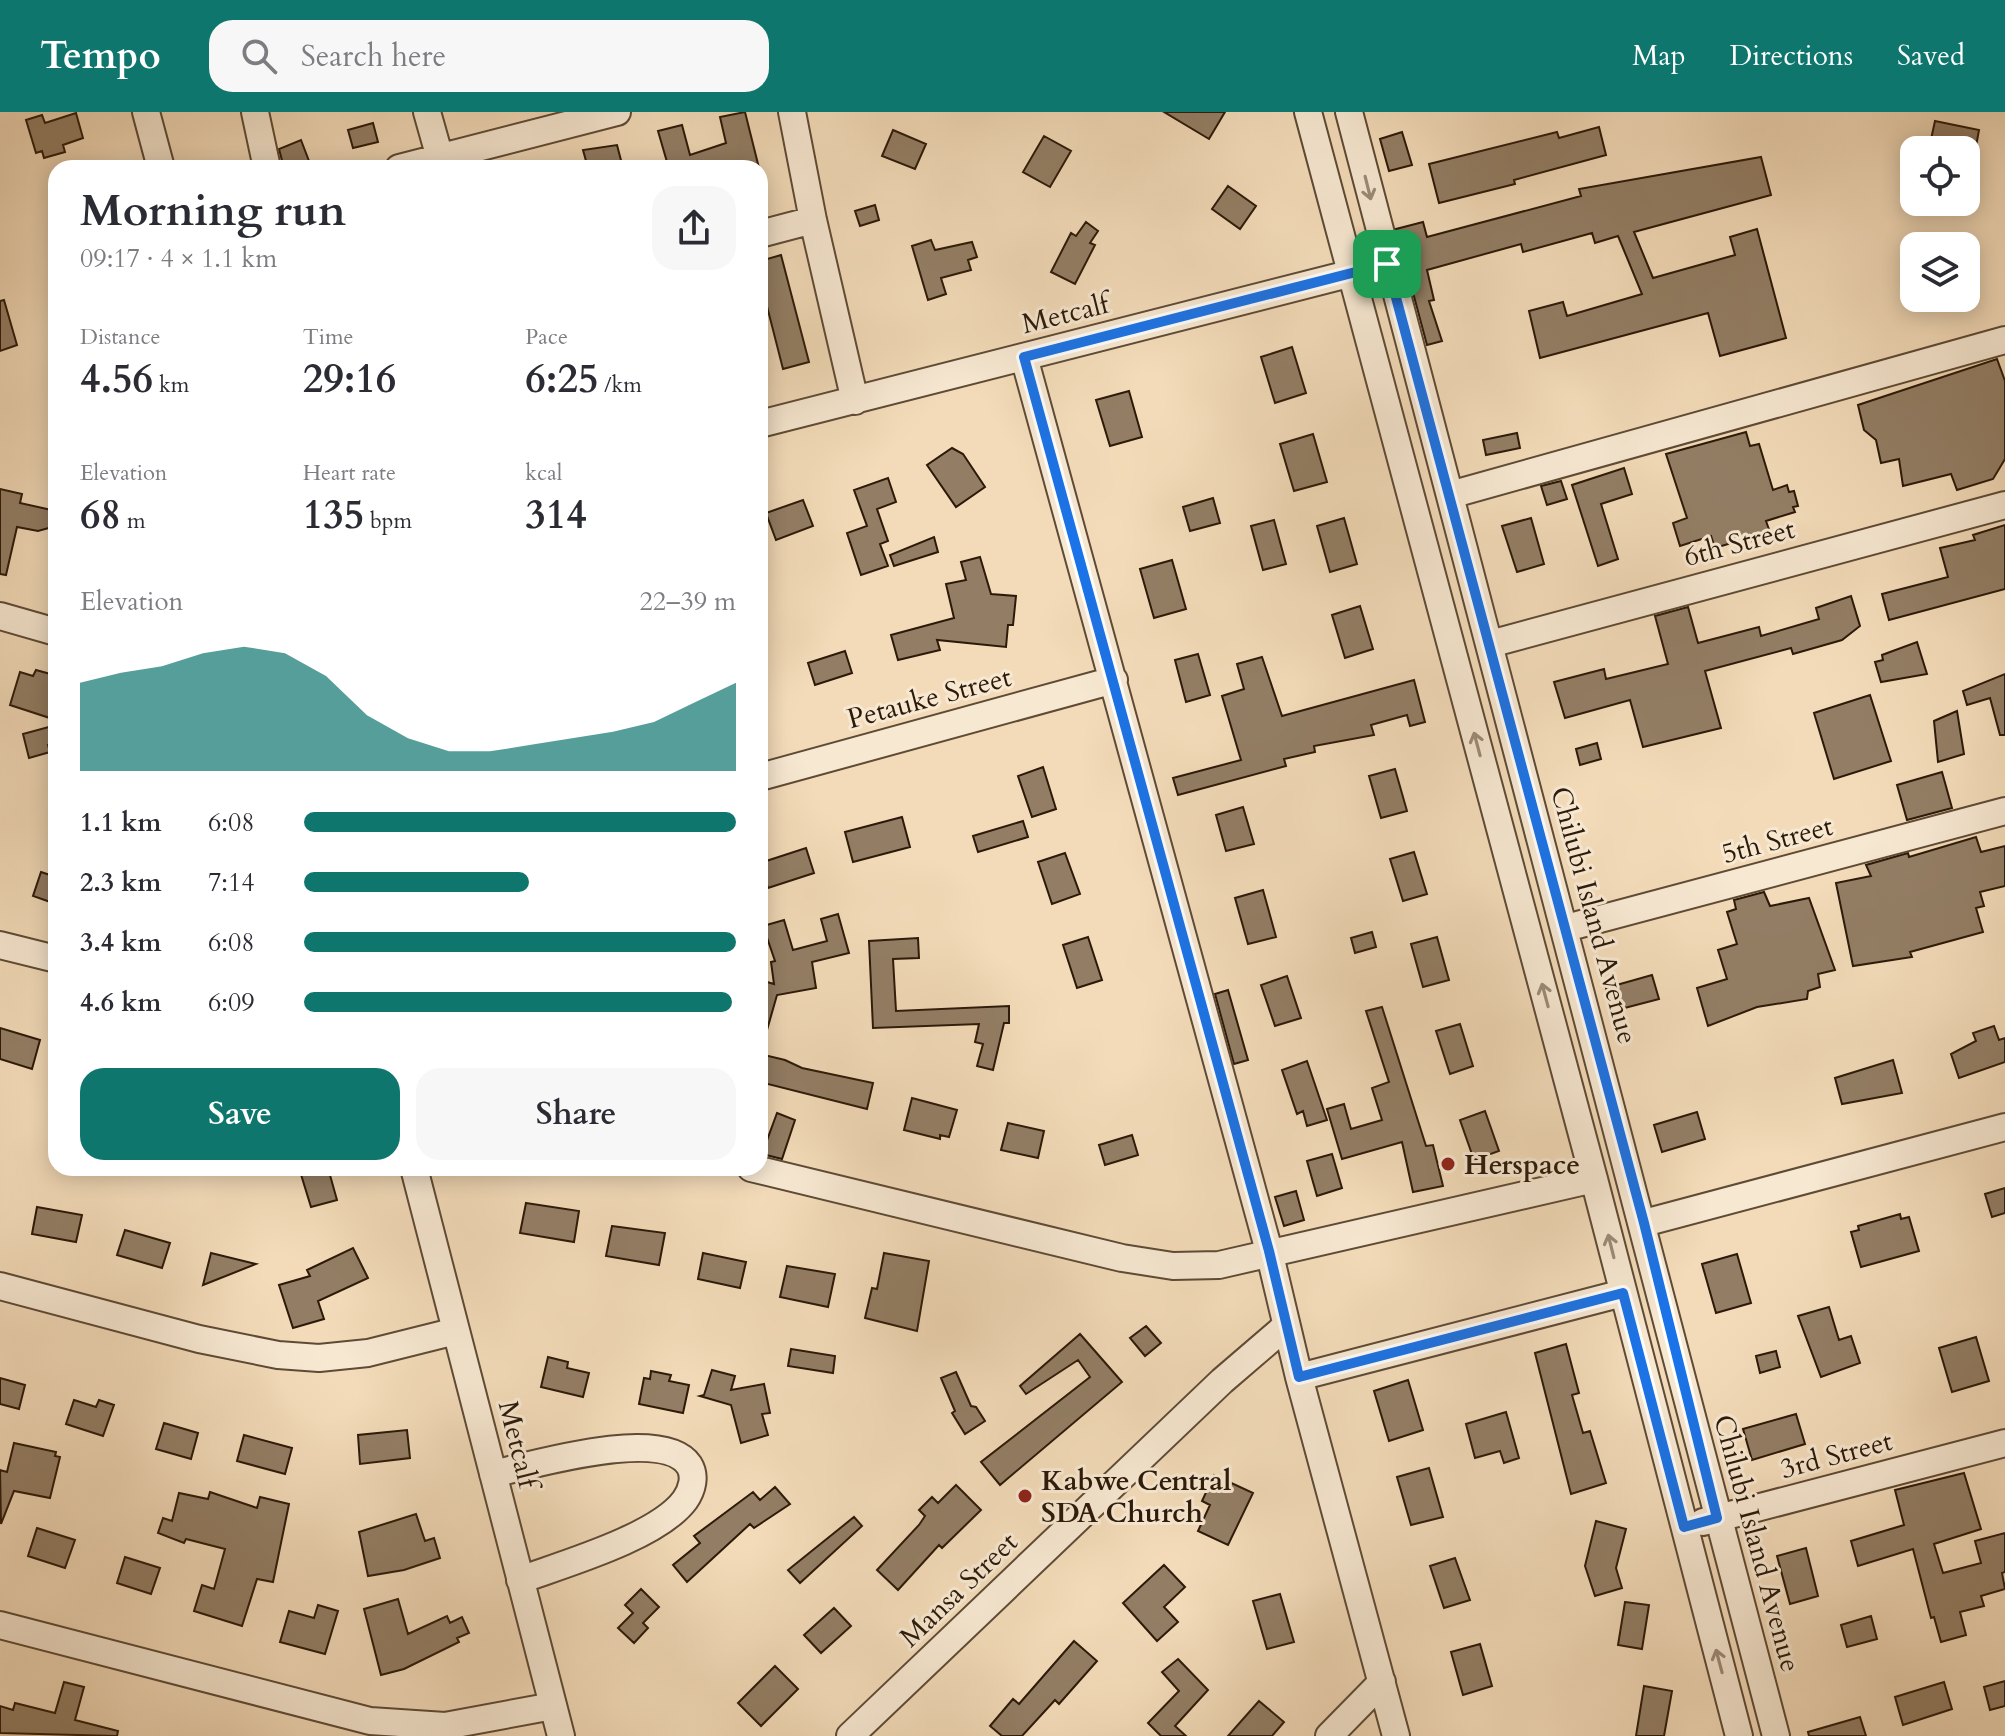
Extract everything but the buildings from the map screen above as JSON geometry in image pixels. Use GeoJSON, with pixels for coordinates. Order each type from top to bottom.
{"type":"FeatureCollection","features":[{"type":"Feature","properties":{"kind":"street"},"geometry":{"type":"LineString","coordinates":[[146,112],[159,160]]}},
{"type":"Feature","properties":{"kind":"street"},"geometry":{"type":"LineString","coordinates":[[255,112],[265,160]]}},
{"type":"Feature","properties":{"kind":"street"},"geometry":{"type":"LineString","coordinates":[[427,112],[440,158]]}},
{"type":"Feature","properties":{"kind":"street"},"geometry":{"type":"LineString","coordinates":[[432,160],[617,112]]}},
{"type":"Feature","properties":{"kind":"street"},"geometry":{"type":"LineString","coordinates":[[792,112],[813,220],[855,401]]}},
{"type":"Feature","properties":{"kind":"street"},"geometry":{"type":"LineString","coordinates":[[1308,112],[1594,1179],[1739,1736]]}},
{"type":"Feature","properties":{"kind":"street","name":"Chilubi Island Avenue"},"geometry":{"type":"LineString","coordinates":[[1349,112],[1644,1223],[1717,1518],[1776,1736]]}},
{"type":"Feature","properties":{"kind":"street"},"geometry":{"type":"LineString","coordinates":[[768,232],[813,220]]}},
{"type":"Feature","properties":{"kind":"street","name":"Metcalf"},"geometry":{"type":"LineString","coordinates":[[768,422],[1387,264]]}},
{"type":"Feature","properties":{"kind":"street"},"geometry":{"type":"LineString","coordinates":[[1450,495],[2005,340]]}},
{"type":"Feature","properties":{"kind":"street"},"geometry":{"type":"LineString","coordinates":[[1024,357],[1269,1251],[1299,1377],[1396,1736]]}},
{"type":"Feature","properties":{"kind":"street","name":"6th Street"},"geometry":{"type":"LineString","coordinates":[[1490,644],[2005,505]]}},
{"type":"Feature","properties":{"kind":"street"},"geometry":{"type":"LineString","coordinates":[[0,616],[48,630]]}},
{"type":"Feature","properties":{"kind":"street","name":"Petauke Street"},"geometry":{"type":"LineString","coordinates":[[768,775],[1114,680]]}},
{"type":"Feature","properties":{"kind":"street","name":"5th Street"},"geometry":{"type":"LineString","coordinates":[[1566,928],[2005,811]]}},
{"type":"Feature","properties":{"kind":"street"},"geometry":{"type":"LineString","coordinates":[[0,945],[48,957]]}},
{"type":"Feature","properties":{"kind":"street"},"geometry":{"type":"LineString","coordinates":[[1644,1223],[2005,1127]]}},
{"type":"Feature","properties":{"kind":"street"},"geometry":{"type":"LineString","coordinates":[[768,1172],[1160,1264],[1219,1265],[1269,1251],[1594,1179]]}},
{"type":"Feature","properties":{"kind":"street","name":"Metcalf"},"geometry":{"type":"LineString","coordinates":[[416,1176],[561,1736]]}},
{"type":"Feature","properties":{"kind":"street"},"geometry":{"type":"LineString","coordinates":[[0,1286],[199,1339],[291,1356],[319,1358],[368,1353],[456,1331]]}},
{"type":"Feature","properties":{"kind":"street"},"geometry":{"type":"LineString","coordinates":[[1299,1377],[1623,1293]]}},
{"type":"Feature","properties":{"kind":"street","name":"Mansa Street"},"geometry":{"type":"LineString","coordinates":[[850,1736],[1222,1381],[1286,1326]]}},
{"type":"Feature","properties":{"kind":"street","name":"3rd Street"},"geometry":{"type":"LineString","coordinates":[[1684,1527],[2005,1443]]}},
{"type":"Feature","properties":{"kind":"street"},"geometry":{"type":"LineString","coordinates":[[493,1474],[578,1453],[619,1449],[668,1452],[683,1458],[692,1469],[693,1484],[685,1501],[664,1518],[630,1538],[520,1580]]}},
{"type":"Feature","properties":{"kind":"street"},"geometry":{"type":"LineString","coordinates":[[0,1625],[370,1721],[445,1726],[553,1706]]}},
{"type":"Feature","properties":{"kind":"street"},"geometry":{"type":"LineString","coordinates":[[1329,1736],[1382,1682]]}},
{"type":"Feature","properties":{"kind":"place","name":"Herspace"},"geometry":{"type":"Point","coordinates":[1448,1164]}},
{"type":"Feature","properties":{"kind":"place","name":"Kabwe Central SDA Church"},"geometry":{"type":"Point","coordinates":[1025,1496]}},
{"type":"Feature","properties":{"kind":"route"},"geometry":{"type":"LineString","coordinates":[[1387,264],[1644,1223],[1717,1518],[1684,1527],[1623,1293],[1299,1377],[1269,1251],[1024,357],[1387,264]]}}]}
